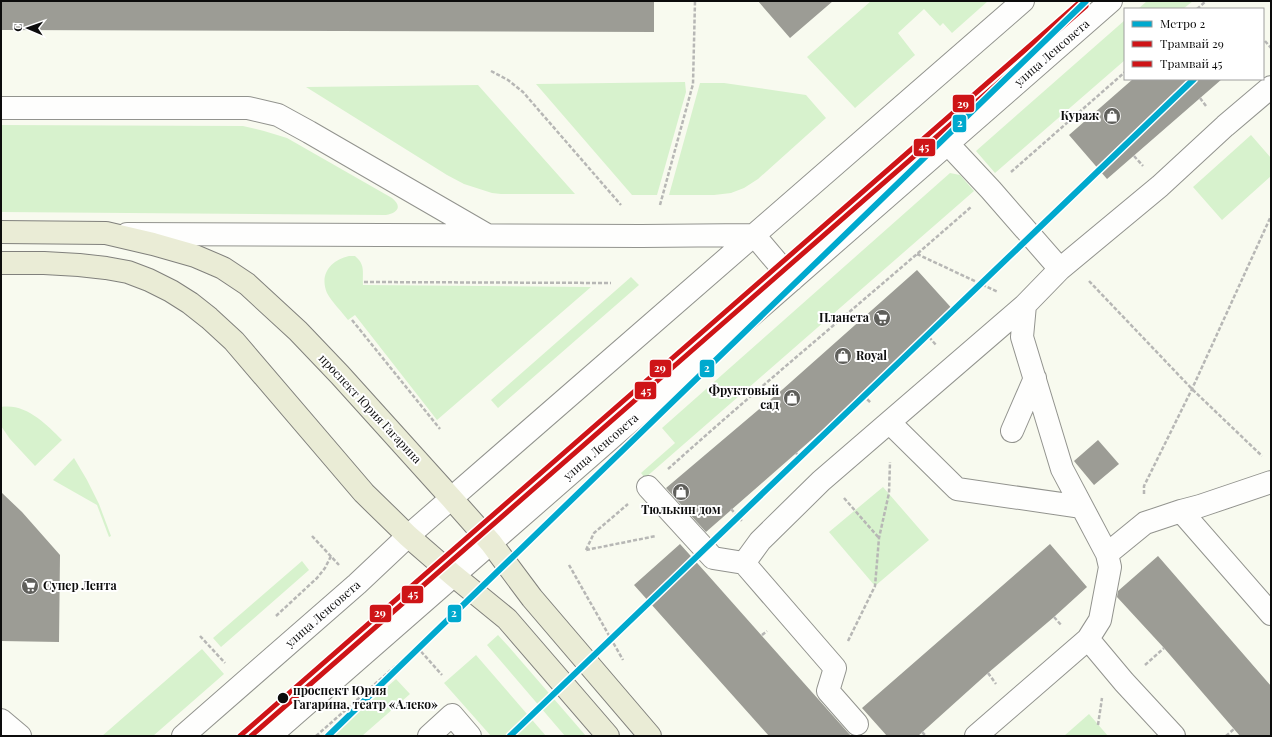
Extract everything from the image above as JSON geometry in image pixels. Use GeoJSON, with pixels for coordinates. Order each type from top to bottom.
{"type":"FeatureCollection","features":[{"type":"Feature","properties":{"kind":"main road","name":"проспект Юрия Гагарина"},"geometry":{"type":"LineString","coordinates":[[1,232],[106,233],[195,256],[223,268],[247,284],[298,331],[340,375],[452,499],[491,543],[532,598],[650,736]]}},
{"type":"Feature","properties":{"kind":"main road"},"geometry":{"type":"LineString","coordinates":[[1,263],[79,265],[128,272],[171,291],[210,318],[234,341],[364,493],[408,536],[507,619],[608,736]]}},
{"type":"Feature","properties":{"kind":"street","name":"улица Ленсовета"},"geometry":{"type":"LineString","coordinates":[[183,736],[358,584],[408,536],[1022,1]]}},
{"type":"Feature","properties":{"kind":"street","name":"улица Ленсовета"},"geometry":{"type":"LineString","coordinates":[[270,736],[1111,1]]}},
{"type":"Feature","properties":{"kind":"street"},"geometry":{"type":"LineString","coordinates":[[744,563],[760,541],[822,481],[1025,305],[1065,265],[1160,186],[1225,126],[1271,87]]}},
{"type":"Feature","properties":{"kind":"street"},"geometry":{"type":"LineString","coordinates":[[1,108],[248,108],[278,115],[488,235]]}},
{"type":"Feature","properties":{"kind":"street"},"geometry":{"type":"LineString","coordinates":[[948,144],[1065,265]]}},
{"type":"Feature","properties":{"kind":"street"},"geometry":{"type":"LineString","coordinates":[[106,233],[352,236],[754,235],[792,280]]}},
{"type":"Feature","properties":{"kind":"street"},"geometry":{"type":"LineString","coordinates":[[976,736],[1088,639],[1100,620],[1110,567],[1107,554],[1062,469],[1022,337],[1025,305]]}},
{"type":"Feature","properties":{"kind":"street"},"geometry":{"type":"LineString","coordinates":[[1012,431],[1035,378]]}},
{"type":"Feature","properties":{"kind":"street"},"geometry":{"type":"LineString","coordinates":[[890,423],[957,489],[1082,507]]}},
{"type":"Feature","properties":{"kind":"street"},"geometry":{"type":"LineString","coordinates":[[1107,554],[1145,523],[1271,482]]}},
{"type":"Feature","properties":{"kind":"street"},"geometry":{"type":"LineString","coordinates":[[648,487],[713,558],[744,563],[835,668],[828,691],[857,724]]}},
{"type":"Feature","properties":{"kind":"street"},"geometry":{"type":"LineString","coordinates":[[1181,511],[1271,614]]}},
{"type":"Feature","properties":{"kind":"street"},"geometry":{"type":"LineString","coordinates":[[1088,639],[1124,682],[1174,736]]}},
{"type":"Feature","properties":{"kind":"street"},"geometry":{"type":"LineString","coordinates":[[428,736],[452,715],[470,736]]}},
{"type":"Feature","properties":{"kind":"street"},"geometry":{"type":"LineString","coordinates":[[1,720],[20,736]]}},
{"type":"Feature","properties":{"kind":"path"},"geometry":{"type":"LineString","coordinates":[[660,204],[693,84],[695,1]]}},
{"type":"Feature","properties":{"kind":"path"},"geometry":{"type":"LineString","coordinates":[[1198,8],[1206,1]]}},
{"type":"Feature","properties":{"kind":"path"},"geometry":{"type":"LineString","coordinates":[[1265,41],[1271,48]]}},
{"type":"Feature","properties":{"kind":"path"},"geometry":{"type":"LineString","coordinates":[[491,71],[508,80],[523,92],[620,205]]}},
{"type":"Feature","properties":{"kind":"path"},"geometry":{"type":"LineString","coordinates":[[686,529],[586,550],[594,533],[718,424],[991,190],[1124,73]]}},
{"type":"Feature","properties":{"kind":"path"},"geometry":{"type":"LineString","coordinates":[[1145,523],[1144,486],[1192,388],[1271,216]]}},
{"type":"Feature","properties":{"kind":"path"},"geometry":{"type":"LineString","coordinates":[[917,254],[1025,305]]}},
{"type":"Feature","properties":{"kind":"path"},"geometry":{"type":"LineString","coordinates":[[1065,265],[1264,458]]}},
{"type":"Feature","properties":{"kind":"path"},"geometry":{"type":"LineString","coordinates":[[364,282],[611,283]]}},
{"type":"Feature","properties":{"kind":"path"},"geometry":{"type":"LineString","coordinates":[[352,320],[440,429]]}},
{"type":"Feature","properties":{"kind":"path"},"geometry":{"type":"LineString","coordinates":[[835,668],[875,586],[879,538],[889,493]]}},
{"type":"Feature","properties":{"kind":"path"},"geometry":{"type":"LineString","coordinates":[[855,511],[879,538]]}},
{"type":"Feature","properties":{"kind":"path"},"geometry":{"type":"LineString","coordinates":[[312,536],[340,565]]}},
{"type":"Feature","properties":{"kind":"path"},"geometry":{"type":"LineString","coordinates":[[271,621],[317,578],[325,568],[331,556]]}},
{"type":"Feature","properties":{"kind":"path"},"geometry":{"type":"LineString","coordinates":[[569,565],[624,661]]}},
{"type":"Feature","properties":{"kind":"path"},"geometry":{"type":"LineString","coordinates":[[200,636],[224,664],[230,658]]}},
{"type":"Feature","properties":{"kind":"path"},"geometry":{"type":"LineString","coordinates":[[414,644],[442,675]]}},
{"type":"Feature","properties":{"kind":"path"},"geometry":{"type":"LineString","coordinates":[[316,736],[417,647]]}},
{"type":"Feature","properties":{"kind":"path"},"geometry":{"type":"LineString","coordinates":[[1226,736],[1234,729]]}},
{"type":"Feature","properties":{"kind":"path"},"geometry":{"type":"LineString","coordinates":[[922,732],[926,736]]}},
{"type":"Feature","properties":{"kind":"green space"},"geometry":{"type":"Polygon","coordinates":[[[871,1],[988,1],[952,33],[943,23],[940,26],[924,9],[898,33],[915,55],[855,108],[807,57],[871,1]]]}},
{"type":"Feature","properties":{"kind":"green space"},"geometry":{"type":"Polygon","coordinates":[[[1147,1],[1193,1],[1184,8],[1139,8],[1147,1]]]}},
{"type":"Feature","properties":{"kind":"green space"},"geometry":{"type":"Polygon","coordinates":[[[1124,21],[1124,61],[995,173],[976,151],[1124,21]]]}},
{"type":"Feature","properties":{"kind":"green space"},"geometry":{"type":"Polygon","coordinates":[[[685,82],[686,92],[657,195],[632,195],[536,84],[685,82]]]}},
{"type":"Feature","properties":{"kind":"green space"},"geometry":{"type":"Polygon","coordinates":[[[700,83],[724,83],[806,95],[826,118],[758,179],[744,188],[731,193],[714,195],[669,195],[700,83]]]}},
{"type":"Feature","properties":{"kind":"green space"},"geometry":{"type":"Polygon","coordinates":[[[478,85],[575,194],[501,194],[492,193],[464,184],[447,175],[306,87],[478,85]]]}},
{"type":"Feature","properties":{"kind":"green space"},"geometry":{"type":"Polygon","coordinates":[[[1,125],[243,126],[287,138],[392,198],[398,207],[393,213],[386,215],[1,212],[1,125]]]}},
{"type":"Feature","properties":{"kind":"green space"},"geometry":{"type":"Polygon","coordinates":[[[1251,135],[1271,158],[1271,176],[1222,220],[1193,187],[1251,135]]]}},
{"type":"Feature","properties":{"kind":"green space"},"geometry":{"type":"Polygon","coordinates":[[[950,173],[960,175],[974,191],[645,478],[641,473],[675,443],[662,428],[950,173]]]}},
{"type":"Feature","properties":{"kind":"green space"},"geometry":{"type":"Polygon","coordinates":[[[349,256],[355,256],[361,263],[363,269],[363,285],[591,287],[437,420],[355,315],[348,320],[327,293],[325,280],[328,269],[332,264],[349,256]]]}},
{"type":"Feature","properties":{"kind":"green space"},"geometry":{"type":"Polygon","coordinates":[[[631,277],[639,285],[498,408],[491,400],[631,277]]]}},
{"type":"Feature","properties":{"kind":"green space"},"geometry":{"type":"Polygon","coordinates":[[[1,407],[19,408],[27,411],[42,421],[62,440],[35,466],[10,439],[1,426],[1,407]]]}},
{"type":"Feature","properties":{"kind":"green space"},"geometry":{"type":"Polygon","coordinates":[[[74,458],[99,504],[111,536],[109,537],[97,505],[53,480],[74,458]]]}},
{"type":"Feature","properties":{"kind":"green space"},"geometry":{"type":"Polygon","coordinates":[[[883,487],[929,540],[875,586],[829,532],[883,487]]]}},
{"type":"Feature","properties":{"kind":"green space"},"geometry":{"type":"Polygon","coordinates":[[[302,561],[309,570],[221,647],[213,638],[302,561]]]}},
{"type":"Feature","properties":{"kind":"green space"},"geometry":{"type":"Polygon","coordinates":[[[498,635],[586,736],[565,736],[487,645],[498,635]]]}},
{"type":"Feature","properties":{"kind":"green space"},"geometry":{"type":"Polygon","coordinates":[[[202,649],[224,674],[153,736],[102,736],[202,649]]]}},
{"type":"Feature","properties":{"kind":"green space"},"geometry":{"type":"Polygon","coordinates":[[[476,655],[546,736],[491,736],[444,683],[476,655]]]}},
{"type":"Feature","properties":{"kind":"green space"},"geometry":{"type":"Polygon","coordinates":[[[396,679],[410,694],[362,736],[331,736],[396,679]]]}},
{"type":"Feature","properties":{"kind":"green space"},"geometry":{"type":"Polygon","coordinates":[[[1089,714],[1108,736],[1064,736],[1089,714]]]}},
{"type":"Feature","properties":{"kind":"building"},"geometry":{"type":"Polygon","coordinates":[[[1,1],[654,1],[654,32],[1,30],[1,1]]]}},
{"type":"Feature","properties":{"kind":"building"},"geometry":{"type":"Polygon","coordinates":[[[758,1],[833,1],[790,38],[758,1]]]}},
{"type":"Feature","properties":{"kind":"building"},"geometry":{"type":"Polygon","coordinates":[[[1132,80],[1221,80],[1107,179],[1069,135],[1132,80]]]}},
{"type":"Feature","properties":{"kind":"building"},"geometry":{"type":"Polygon","coordinates":[[[917,270],[956,313],[706,532],[666,488],[783,389],[917,270]]]}},
{"type":"Feature","properties":{"kind":"building"},"geometry":{"type":"Polygon","coordinates":[[[1098,440],[1119,464],[1094,485],[1074,461],[1098,440]]]}},
{"type":"Feature","properties":{"kind":"building"},"geometry":{"type":"Polygon","coordinates":[[[1,492],[22,512],[60,555],[59,642],[1,641],[1,492]]]}},
{"type":"Feature","properties":{"kind":"building"},"geometry":{"type":"Polygon","coordinates":[[[680,544],[851,736],[769,736],[634,585],[680,544]]]}},
{"type":"Feature","properties":{"kind":"building"},"geometry":{"type":"Polygon","coordinates":[[[1050,544],[1087,587],[918,736],[887,736],[862,708],[1050,544]]]}},
{"type":"Feature","properties":{"kind":"building"},"geometry":{"type":"Polygon","coordinates":[[[1158,556],[1271,686],[1271,736],[1240,736],[1164,648],[1117,597],[1118,591],[1158,556]]]}},
{"type":"Feature","properties":{"kind":"metro line","name":"2"},"geometry":{"type":"LineString","coordinates":[[328,736],[1086,1]]}},
{"type":"Feature","properties":{"kind":"metro line","name":"2"},"geometry":{"type":"LineString","coordinates":[[510,736],[1193,80]]}},
{"type":"Feature","properties":{"kind":"tram line","name":"29"},"geometry":{"type":"LineString","coordinates":[[240,736],[1081,1]]}},
{"type":"Feature","properties":{"kind":"tram line","name":"45"},"geometry":{"type":"LineString","coordinates":[[251,736],[1086,6]]}},
{"type":"Feature","properties":{"kind":"place","name":"Кураж"},"geometry":{"type":"Point","coordinates":[1112,116]}},
{"type":"Feature","properties":{"kind":"place","name":"Планета"},"geometry":{"type":"Point","coordinates":[882,318]}},
{"type":"Feature","properties":{"kind":"place","name":"Royal"},"geometry":{"type":"Point","coordinates":[843,356]}},
{"type":"Feature","properties":{"kind":"place","name":"Фруктовый сад"},"geometry":{"type":"Point","coordinates":[792,398]}},
{"type":"Feature","properties":{"kind":"place","name":"Тюлькин дом"},"geometry":{"type":"Point","coordinates":[681,492]}},
{"type":"Feature","properties":{"kind":"place","name":"Супер Лента"},"geometry":{"type":"Point","coordinates":[30,586]}},
{"type":"Feature","properties":{"kind":"place","name":"проспект Юрия Гагарина, театр «Алеко»"},"geometry":{"type":"Point","coordinates":[283,698]}}]}
